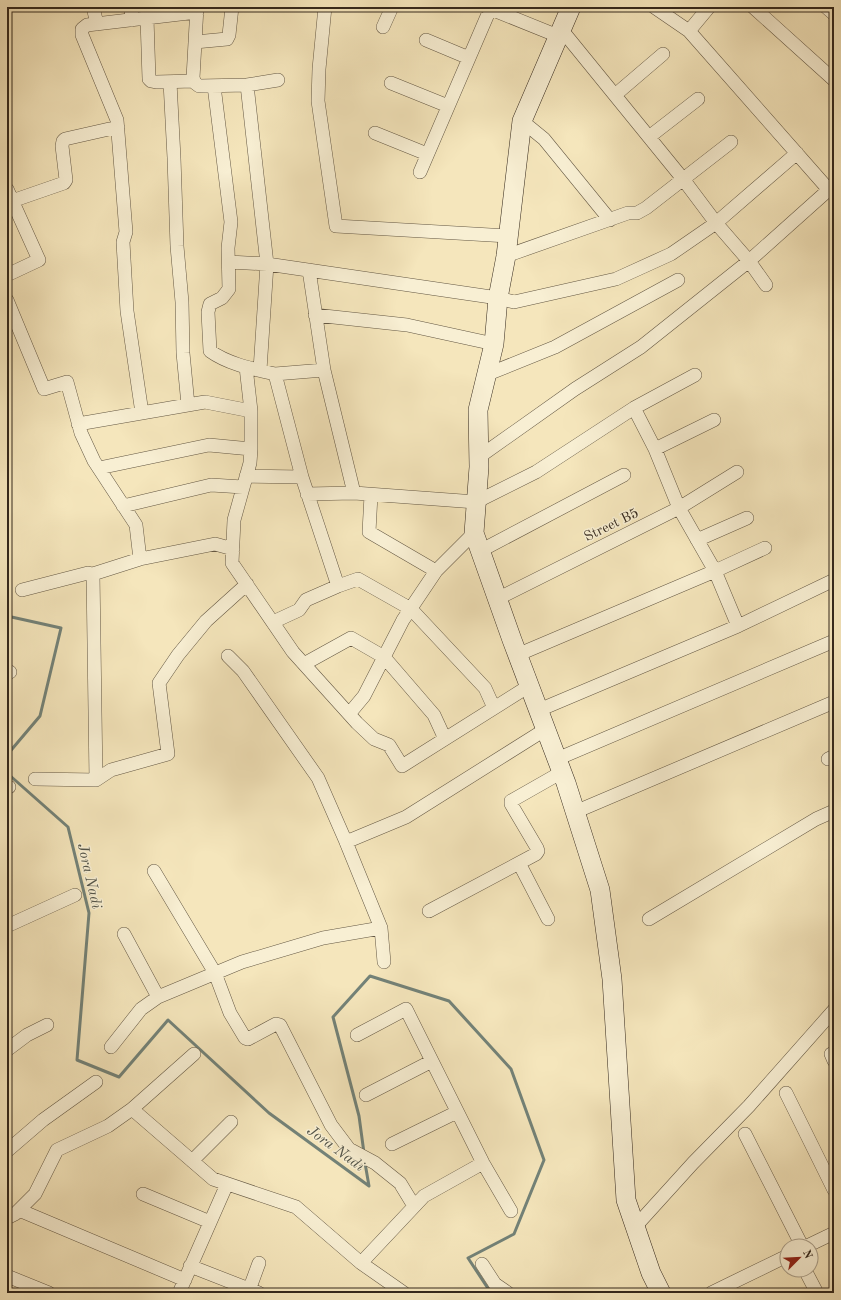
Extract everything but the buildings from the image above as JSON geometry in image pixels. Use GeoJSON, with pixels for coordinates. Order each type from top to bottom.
{"type":"FeatureCollection","features":[{"type":"Feature","properties":{"kind":"street"},"geometry":{"type":"LineString","coordinates":[[93,7],[97,24]]}},
{"type":"Feature","properties":{"kind":"street"},"geometry":{"type":"LineString","coordinates":[[195,42],[227,39],[229,35],[232,7]]}},
{"type":"Feature","properties":{"kind":"street"},"geometry":{"type":"LineString","coordinates":[[325,7],[319,69],[318,101],[336,226],[508,236]]}},
{"type":"Feature","properties":{"kind":"street"},"geometry":{"type":"LineString","coordinates":[[383,27],[392,7]]}},
{"type":"Feature","properties":{"kind":"street"},"geometry":{"type":"LineString","coordinates":[[571,7],[522,121],[506,256],[498,298],[494,344],[488,374],[478,410],[479,456],[474,533],[517,655],[560,765],[600,890],[612,979],[626,1200],[651,1273],[660,1293]]}},
{"type":"Feature","properties":{"kind":"street"},"geometry":{"type":"LineString","coordinates":[[479,456],[575,389],[641,346],[749,261],[832,188],[797,153],[689,31],[654,7]]}},
{"type":"Feature","properties":{"kind":"street"},"geometry":{"type":"LineString","coordinates":[[689,31],[709,7]]}},
{"type":"Feature","properties":{"kind":"street"},"geometry":{"type":"LineString","coordinates":[[753,7],[834,80]]}},
{"type":"Feature","properties":{"kind":"street"},"geometry":{"type":"LineString","coordinates":[[826,7],[834,14]]}},
{"type":"Feature","properties":{"kind":"street"},"geometry":{"type":"LineString","coordinates":[[420,172],[489,8],[560,32],[615,95],[684,179],[716,224],[749,261],[766,285]]}},
{"type":"Feature","properties":{"kind":"street"},"geometry":{"type":"LineString","coordinates":[[142,413],[127,311],[123,242],[126,232],[117,120],[82,35],[82,29],[86,25],[97,24],[131,13],[153,14],[197,10],[195,83],[199,86],[247,85],[278,80]]}},
{"type":"Feature","properties":{"kind":"street"},"geometry":{"type":"LineString","coordinates":[[153,14],[149,79],[156,82],[194,80]]}},
{"type":"Feature","properties":{"kind":"street"},"geometry":{"type":"LineString","coordinates":[[426,40],[469,58]]}},
{"type":"Feature","properties":{"kind":"street"},"geometry":{"type":"LineString","coordinates":[[615,95],[663,54]]}},
{"type":"Feature","properties":{"kind":"street"},"geometry":{"type":"LineString","coordinates":[[170,82],[177,246],[182,302],[183,353],[188,405]]}},
{"type":"Feature","properties":{"kind":"street"},"geometry":{"type":"LineString","coordinates":[[391,83],[448,106]]}},
{"type":"Feature","properties":{"kind":"street"},"geometry":{"type":"LineString","coordinates":[[247,85],[267,264],[260,370]]}},
{"type":"Feature","properties":{"kind":"street"},"geometry":{"type":"LineString","coordinates":[[214,86],[231,222],[228,248],[229,289],[222,298],[210,304],[208,312],[210,351],[246,367],[275,374],[324,370]]}},
{"type":"Feature","properties":{"kind":"street"},"geometry":{"type":"LineString","coordinates":[[649,137],[698,99]]}},
{"type":"Feature","properties":{"kind":"street"},"geometry":{"type":"LineString","coordinates":[[522,121],[544,139],[610,220]]}},
{"type":"Feature","properties":{"kind":"street"},"geometry":{"type":"LineString","coordinates":[[7,275],[39,260],[10,195],[64,183],[66,180],[62,146],[63,141],[118,127]]}},
{"type":"Feature","properties":{"kind":"street"},"geometry":{"type":"LineString","coordinates":[[375,133],[427,154]]}},
{"type":"Feature","properties":{"kind":"street"},"geometry":{"type":"LineString","coordinates":[[506,256],[628,213],[637,213],[646,208],[731,142]]}},
{"type":"Feature","properties":{"kind":"street"},"geometry":{"type":"LineString","coordinates":[[229,262],[267,264],[498,298],[514,302],[616,279],[671,254],[716,224],[797,153]]}},
{"type":"Feature","properties":{"kind":"street"},"geometry":{"type":"LineString","coordinates":[[309,270],[324,370],[354,493]]}},
{"type":"Feature","properties":{"kind":"street"},"geometry":{"type":"LineString","coordinates":[[488,374],[555,347],[678,280]]}},
{"type":"Feature","properties":{"kind":"street"},"geometry":{"type":"LineString","coordinates":[[7,300],[44,389],[67,382],[81,433],[99,468],[136,525],[140,559]]}},
{"type":"Feature","properties":{"kind":"street"},"geometry":{"type":"LineString","coordinates":[[315,315],[407,325],[494,344]]}},
{"type":"Feature","properties":{"kind":"street"},"geometry":{"type":"LineString","coordinates":[[246,367],[251,411],[251,449],[250,463],[234,520],[232,563],[304,664],[349,714],[374,739],[389,745],[402,766],[529,686]]}},
{"type":"Feature","properties":{"kind":"street"},"geometry":{"type":"LineString","coordinates":[[275,374],[307,494],[338,586]]}},
{"type":"Feature","properties":{"kind":"street"},"geometry":{"type":"LineString","coordinates":[[307,494],[354,493],[476,502],[536,472],[634,408],[695,375]]}},
{"type":"Feature","properties":{"kind":"street"},"geometry":{"type":"LineString","coordinates":[[78,424],[205,402],[251,411]]}},
{"type":"Feature","properties":{"kind":"street"},"geometry":{"type":"LineString","coordinates":[[634,408],[655,449],[679,508],[715,571],[738,626]]}},
{"type":"Feature","properties":{"kind":"street"},"geometry":{"type":"LineString","coordinates":[[655,449],[714,420]]}},
{"type":"Feature","properties":{"kind":"street"},"geometry":{"type":"LineString","coordinates":[[99,468],[209,445],[251,449]]}},
{"type":"Feature","properties":{"kind":"street","name":"Street B5"},"geometry":{"type":"LineString","coordinates":[[497,599],[679,508],[737,472]]}},
{"type":"Feature","properties":{"kind":"street"},"geometry":{"type":"LineString","coordinates":[[480,551],[624,475]]}},
{"type":"Feature","properties":{"kind":"street"},"geometry":{"type":"LineString","coordinates":[[123,506],[211,485],[302,477]]}},
{"type":"Feature","properties":{"kind":"street"},"geometry":{"type":"LineString","coordinates":[[371,495],[369,532],[436,570]]}},
{"type":"Feature","properties":{"kind":"street"},"geometry":{"type":"LineString","coordinates":[[697,540],[747,518]]}},
{"type":"Feature","properties":{"kind":"street"},"geometry":{"type":"LineString","coordinates":[[349,714],[364,696],[403,620],[436,570],[474,533]]}},
{"type":"Feature","properties":{"kind":"street"},"geometry":{"type":"LineString","coordinates":[[22,590],[88,573],[93,574],[140,559],[215,544],[233,549]]}},
{"type":"Feature","properties":{"kind":"street"},"geometry":{"type":"LineString","coordinates":[[517,655],[715,571],[765,548]]}},
{"type":"Feature","properties":{"kind":"street"},"geometry":{"type":"LineString","coordinates":[[93,574],[96,780]]}},
{"type":"Feature","properties":{"kind":"street"},"geometry":{"type":"LineString","coordinates":[[273,622],[299,610],[306,600],[358,579],[411,608],[485,688],[494,708]]}},
{"type":"Feature","properties":{"kind":"street"},"geometry":{"type":"LineString","coordinates":[[538,710],[738,626],[834,580]]}},
{"type":"Feature","properties":{"kind":"street"},"geometry":{"type":"LineString","coordinates":[[35,778],[96,780],[111,770],[168,754],[159,683],[178,655],[206,622],[247,584]]}},
{"type":"Feature","properties":{"kind":"street"},"geometry":{"type":"LineString","coordinates":[[304,664],[351,638],[384,657],[434,715],[445,739]]}},
{"type":"Feature","properties":{"kind":"street"},"geometry":{"type":"LineString","coordinates":[[429,911],[536,854],[538,851],[511,804],[511,801],[560,765],[834,641]]}},
{"type":"Feature","properties":{"kind":"street"},"geometry":{"type":"LineString","coordinates":[[228,656],[243,670],[318,778],[381,928],[384,962]]}},
{"type":"Feature","properties":{"kind":"street"},"geometry":{"type":"LineString","coordinates":[[575,812],[834,702]]}},
{"type":"Feature","properties":{"kind":"street"},"geometry":{"type":"LineString","coordinates":[[346,842],[406,817],[546,729]]}},
{"type":"Feature","properties":{"kind":"street"},"geometry":{"type":"LineString","coordinates":[[649,919],[816,819],[834,811]]}},
{"type":"Feature","properties":{"kind":"street"},"geometry":{"type":"LineString","coordinates":[[519,863],[548,919]]}},
{"type":"Feature","properties":{"kind":"street"},"geometry":{"type":"LineString","coordinates":[[154,871],[215,973],[230,1012],[245,1038],[248,1039],[276,1024],[280,1025],[331,1125],[349,1149],[375,1163],[400,1183],[414,1206]]}},
{"type":"Feature","properties":{"kind":"street"},"geometry":{"type":"LineString","coordinates":[[7,926],[75,895]]}},
{"type":"Feature","properties":{"kind":"street"},"geometry":{"type":"LineString","coordinates":[[112,1047],[140,1009],[158,997],[242,962],[323,938],[381,928]]}},
{"type":"Feature","properties":{"kind":"street"},"geometry":{"type":"LineString","coordinates":[[124,934],[158,997]]}},
{"type":"Feature","properties":{"kind":"street"},"geometry":{"type":"LineString","coordinates":[[357,1035],[406,1009],[483,1163],[512,1211]]}},
{"type":"Feature","properties":{"kind":"street"},"geometry":{"type":"LineString","coordinates":[[635,1227],[693,1163],[749,1106],[834,1010]]}},
{"type":"Feature","properties":{"kind":"street"},"geometry":{"type":"LineString","coordinates":[[7,1050],[27,1035],[47,1025]]}},
{"type":"Feature","properties":{"kind":"street"},"geometry":{"type":"LineString","coordinates":[[7,1218],[15,1214],[35,1194],[57,1150],[108,1126],[132,1108],[194,1054]]}},
{"type":"Feature","properties":{"kind":"street"},"geometry":{"type":"LineString","coordinates":[[366,1095],[432,1061]]}},
{"type":"Feature","properties":{"kind":"street"},"geometry":{"type":"LineString","coordinates":[[7,1151],[43,1120],[96,1082]]}},
{"type":"Feature","properties":{"kind":"street"},"geometry":{"type":"LineString","coordinates":[[786,1093],[834,1190]]}},
{"type":"Feature","properties":{"kind":"street"},"geometry":{"type":"LineString","coordinates":[[132,1108],[213,1179],[296,1207],[361,1263],[404,1293]]}},
{"type":"Feature","properties":{"kind":"street"},"geometry":{"type":"LineString","coordinates":[[392,1144],[457,1112]]}},
{"type":"Feature","properties":{"kind":"street"},"geometry":{"type":"LineString","coordinates":[[192,1161],[231,1122]]}},
{"type":"Feature","properties":{"kind":"street"},"geometry":{"type":"LineString","coordinates":[[745,1134],[798,1238]]}},
{"type":"Feature","properties":{"kind":"street"},"geometry":{"type":"LineString","coordinates":[[361,1263],[424,1196],[483,1163]]}},
{"type":"Feature","properties":{"kind":"street"},"geometry":{"type":"LineString","coordinates":[[179,1293],[227,1184]]}},
{"type":"Feature","properties":{"kind":"street"},"geometry":{"type":"LineString","coordinates":[[143,1194],[210,1222]]}},
{"type":"Feature","properties":{"kind":"street"},"geometry":{"type":"LineString","coordinates":[[19,1210],[184,1280]]}},
{"type":"Feature","properties":{"kind":"street"},"geometry":{"type":"LineString","coordinates":[[819,1240],[834,1233]]}},
{"type":"Feature","properties":{"kind":"street"},"geometry":{"type":"LineString","coordinates":[[711,1293],[779,1260]]}},
{"type":"Feature","properties":{"kind":"street"},"geometry":{"type":"LineString","coordinates":[[190,1266],[252,1292],[259,1263]]}},
{"type":"Feature","properties":{"kind":"street"},"geometry":{"type":"LineString","coordinates":[[482,1264],[495,1284],[508,1293]]}},
{"type":"Feature","properties":{"kind":"street"},"geometry":{"type":"LineString","coordinates":[[7,1276],[49,1293]]}},
{"type":"Feature","properties":{"kind":"street"},"geometry":{"type":"LineString","coordinates":[[809,1278],[817,1293]]}},
{"type":"Feature","properties":{"kind":"waterway","name":"Jora Nadi"},"geometry":{"type":"LineString","coordinates":[[7,616],[61,628],[40,716],[7,755]]}},
{"type":"Feature","properties":{"kind":"waterway","name":"Jora Nadi"},"geometry":{"type":"LineString","coordinates":[[7,773],[68,827],[89,913],[77,1060],[119,1077],[168,1020],[269,1113],[369,1186],[365,1163]]}},
{"type":"Feature","properties":{"kind":"waterway","name":"Jora Nadi"},"geometry":{"type":"LineString","coordinates":[[364,1153],[359,1116],[333,1017],[370,976],[449,1001],[511,1069],[544,1160],[514,1234],[468,1258],[491,1293]]}}]}
